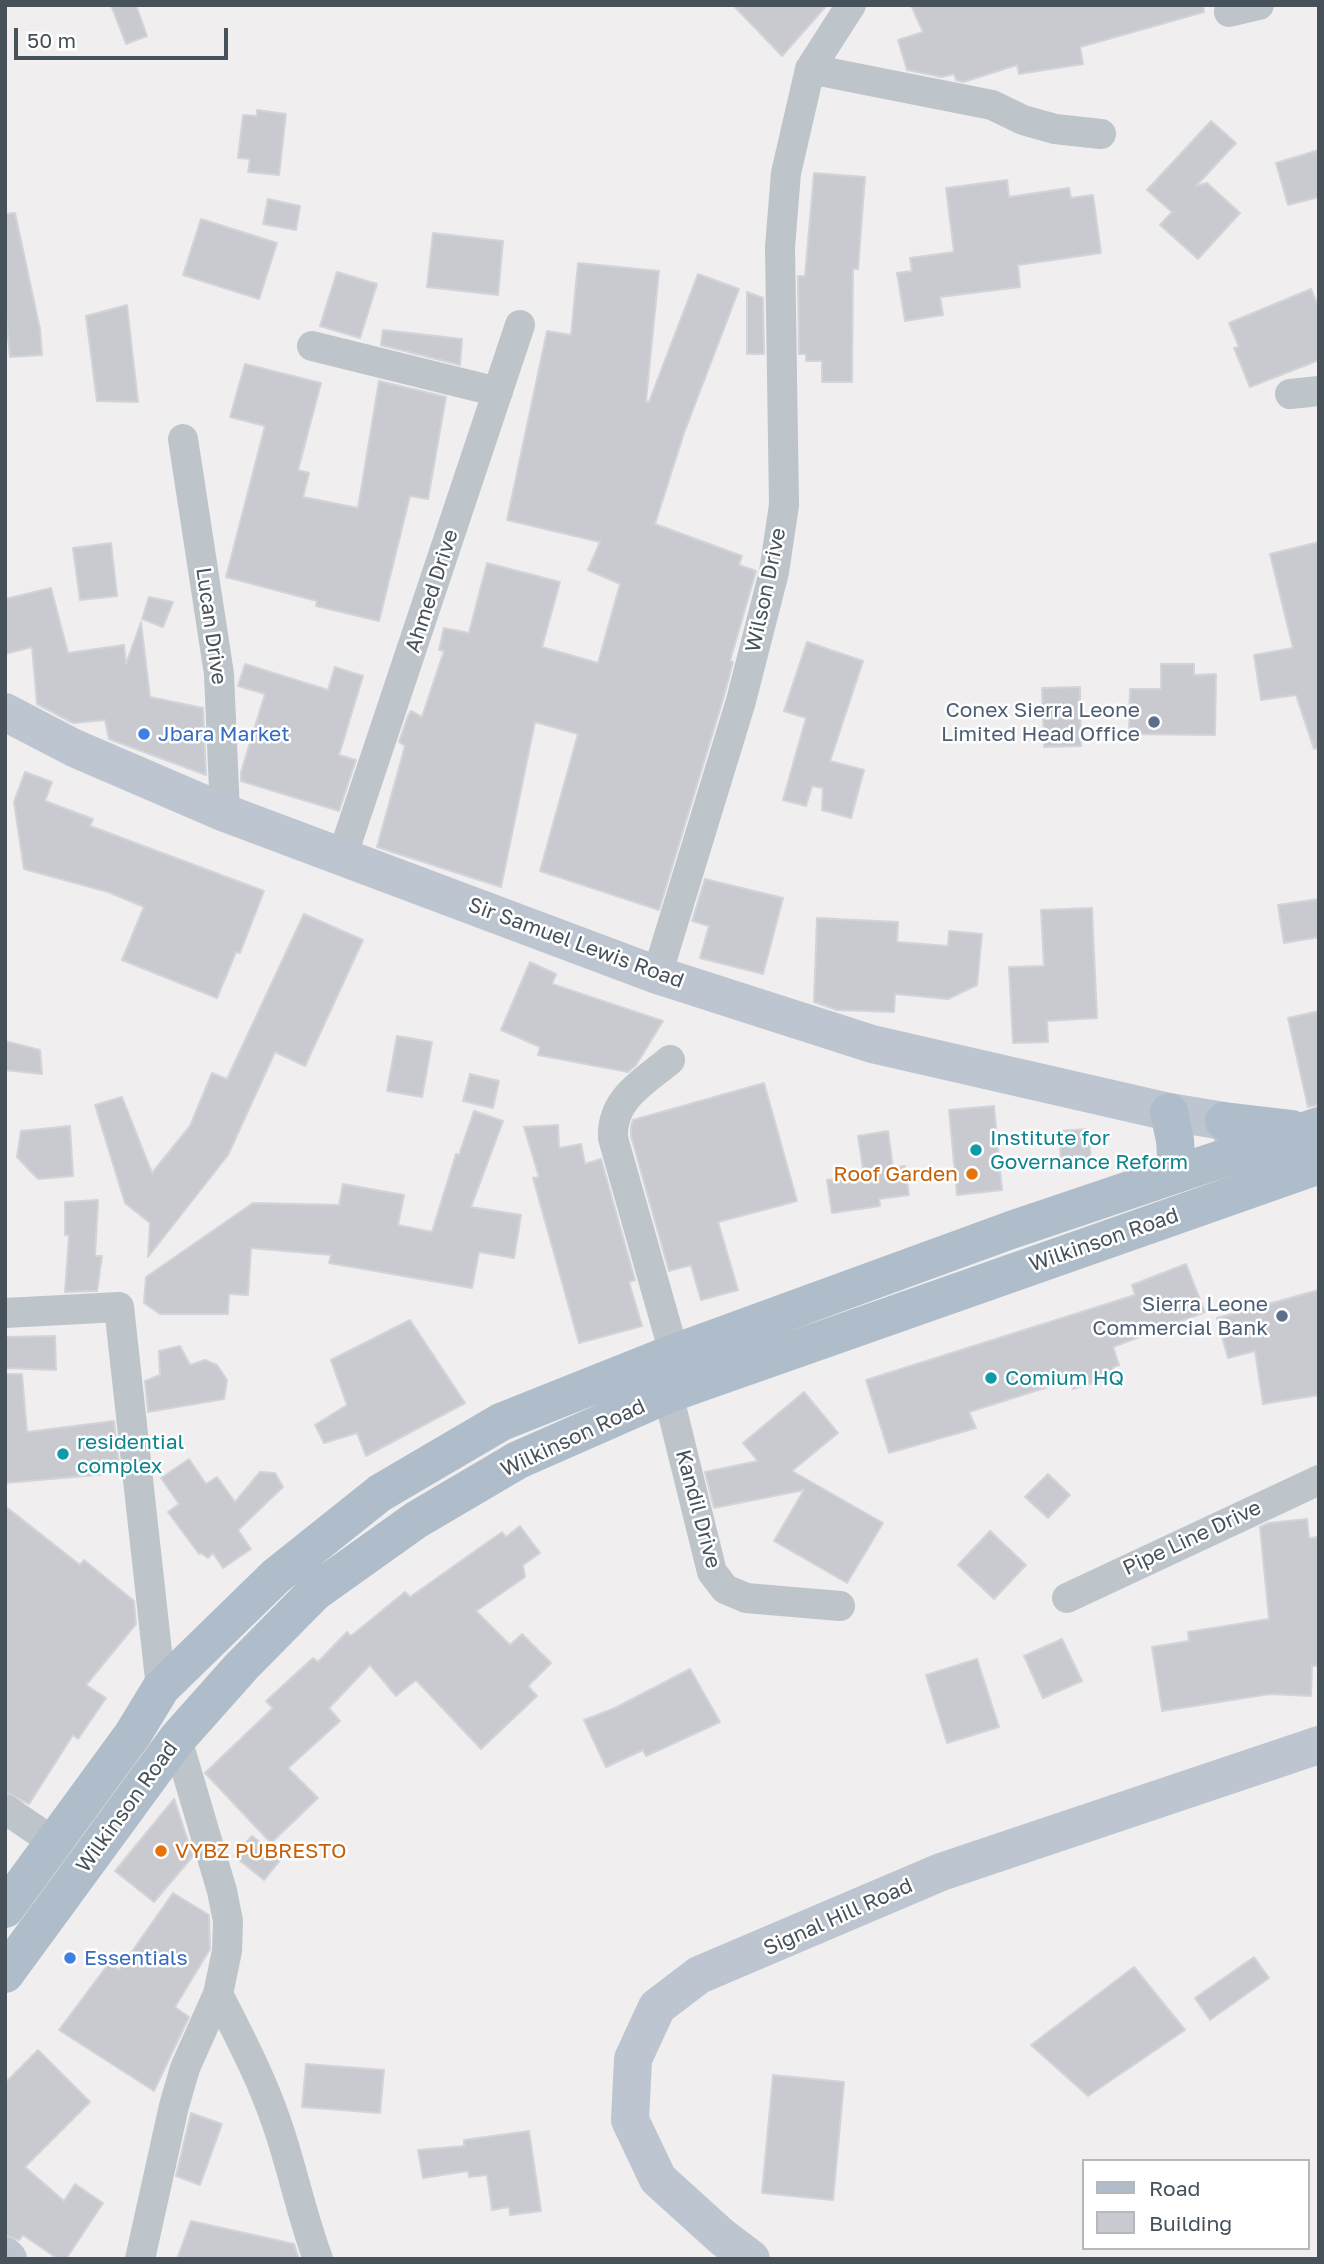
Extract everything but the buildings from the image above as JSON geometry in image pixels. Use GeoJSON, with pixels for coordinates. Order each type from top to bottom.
{"type":"FeatureCollection","features":[{"type":"Feature","properties":{"kind":"main road","name":"Sir Samuel Lewis Road"},"geometry":{"type":"LineString","coordinates":[[5,712],[74,748],[225,813],[657,975],[872,1044],[1169,1112],[1205,1140],[1229,1143],[1245,1191]]}},
{"type":"Feature","properties":{"kind":"main road"},"geometry":{"type":"LineString","coordinates":[[1169,1112],[1175,1140],[1177,1172]]}},
{"type":"Feature","properties":{"kind":"main road","name":"Wilkinson Road"},"geometry":{"type":"LineString","coordinates":[[5,1909],[55,1843],[162,1688],[276,1576],[380,1493],[501,1422],[674,1353],[1177,1172],[1229,1143],[1312,1128]]}},
{"type":"Feature","properties":{"kind":"main road","name":"Wilkinson Road"},"geometry":{"type":"LineString","coordinates":[[5,1974],[177,1738],[242,1666],[315,1592],[416,1520],[518,1460],[668,1394],[1319,1165]]}},
{"type":"Feature","properties":{"kind":"main road","name":"Signal Hill Road"},"geometry":{"type":"LineString","coordinates":[[751,2259],[722,2237],[658,2179],[630,2120],[633,2059],[657,2007],[699,1975],[941,1872],[1319,1745]]}},
{"type":"Feature","properties":{"kind":"street","name":"Wilson Drive"},"geometry":{"type":"LineString","coordinates":[[657,975],[741,701],[774,572],[784,505],[780,247],[786,173],[810,69],[851,5]]}},
{"type":"Feature","properties":{"kind":"street"},"geometry":{"type":"LineString","coordinates":[[1229,12],[1259,5]]}},
{"type":"Feature","properties":{"kind":"street"},"geometry":{"type":"LineString","coordinates":[[810,69],[992,105],[1023,120],[1055,129],[1101,134]]}},
{"type":"Feature","properties":{"kind":"street","name":"Ahmed Drive"},"geometry":{"type":"LineString","coordinates":[[342,857],[520,325]]}},
{"type":"Feature","properties":{"kind":"street"},"geometry":{"type":"LineString","coordinates":[[312,346],[498,392]]}},
{"type":"Feature","properties":{"kind":"street","name":"Lucan Drive"},"geometry":{"type":"LineString","coordinates":[[183,439],[219,674],[225,813]]}},
{"type":"Feature","properties":{"kind":"street"},"geometry":{"type":"LineString","coordinates":[[670,1059],[619,1104],[612,1121],[613,1138],[674,1353]]}},
{"type":"Feature","properties":{"kind":"street"},"geometry":{"type":"LineString","coordinates":[[5,1313],[119,1307],[162,1688]]}},
{"type":"Feature","properties":{"kind":"street","name":"Kandil Drive"},"geometry":{"type":"LineString","coordinates":[[668,1394],[712,1572],[725,1589],[746,1598],[840,1606]]}},
{"type":"Feature","properties":{"kind":"street","name":"Pipe Line Drive"},"geometry":{"type":"LineString","coordinates":[[1067,1598],[1319,1480]]}},
{"type":"Feature","properties":{"kind":"street"},"geometry":{"type":"LineString","coordinates":[[141,2259],[174,2106],[185,2068],[218,1994],[227,1951],[228,1921],[222,1891],[177,1738]]}},
{"type":"Feature","properties":{"kind":"street"},"geometry":{"type":"LineString","coordinates":[[5,1809],[55,1843]]}},
{"type":"Feature","properties":{"kind":"street"},"geometry":{"type":"LineString","coordinates":[[218,1994],[254,2064],[277,2122],[306,2227],[318,2259]]}},
{"type":"Feature","properties":{"kind":"place","name":"Conex Sierra Leone Limited Head Office"},"geometry":{"type":"Point","coordinates":[1154,722]}},
{"type":"Feature","properties":{"kind":"place","name":"Jbara Market"},"geometry":{"type":"Point","coordinates":[144,734]}},
{"type":"Feature","properties":{"kind":"place","name":"Institute for Governance Reform"},"geometry":{"type":"Point","coordinates":[976,1150]}},
{"type":"Feature","properties":{"kind":"place","name":"Roof Garden"},"geometry":{"type":"Point","coordinates":[972,1174]}},
{"type":"Feature","properties":{"kind":"place","name":"Sierra Leone Commercial Bank"},"geometry":{"type":"Point","coordinates":[1282,1316]}},
{"type":"Feature","properties":{"kind":"place","name":"Comium HQ"},"geometry":{"type":"Point","coordinates":[991,1378]}},
{"type":"Feature","properties":{"kind":"place","name":"residential complex"},"geometry":{"type":"Point","coordinates":[63,1454]}},
{"type":"Feature","properties":{"kind":"place","name":"VYBZ PUBRESTO"},"geometry":{"type":"Point","coordinates":[161,1851]}},
{"type":"Feature","properties":{"kind":"place","name":"Essentials"},"geometry":{"type":"Point","coordinates":[70,1958]}}]}
